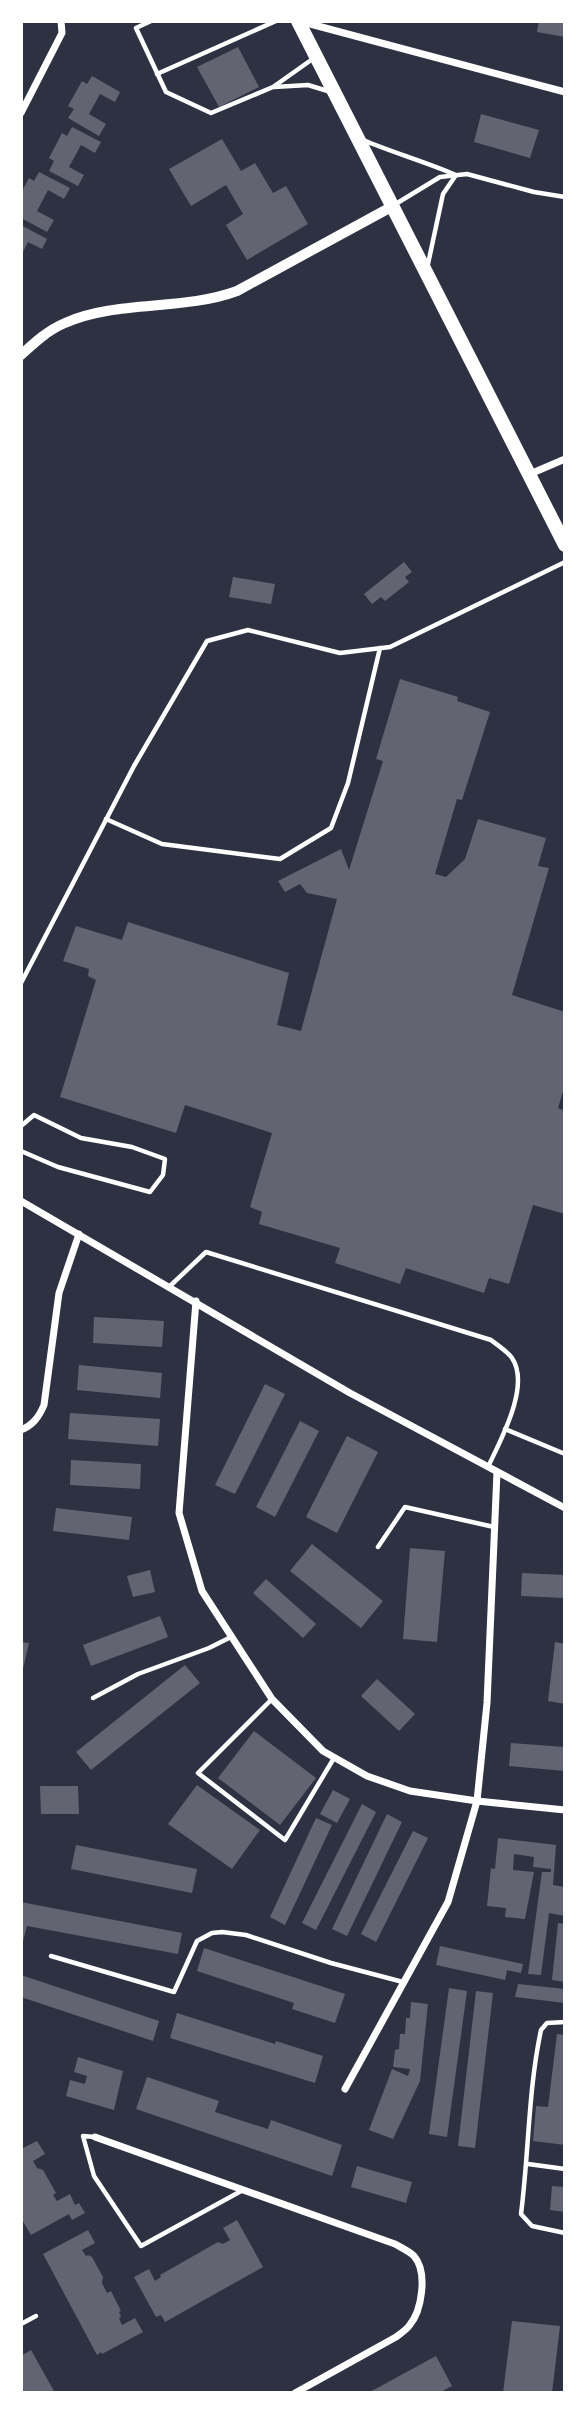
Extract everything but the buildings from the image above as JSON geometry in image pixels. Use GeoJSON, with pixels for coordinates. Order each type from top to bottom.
{"type":"FeatureCollection","features":[{"type":"Feature","properties":{"kind":"main road"},"geometry":{"type":"LineString","coordinates":[[298,21],[565,545]]}},
{"type":"Feature","properties":{"kind":"street"},"geometry":{"type":"LineString","coordinates":[[21,113],[62,33],[61,21]]}},
{"type":"Feature","properties":{"kind":"street"},"geometry":{"type":"LineString","coordinates":[[298,21],[565,92]]}},
{"type":"Feature","properties":{"kind":"street"},"geometry":{"type":"LineString","coordinates":[[21,355],[44,335],[65,323],[92,314],[210,300],[237,291],[393,206]]}},
{"type":"Feature","properties":{"kind":"street"},"geometry":{"type":"LineString","coordinates":[[530,474],[565,458]]}},
{"type":"Feature","properties":{"kind":"street"},"geometry":{"type":"LineString","coordinates":[[21,1201],[350,1393],[565,1508]]}},
{"type":"Feature","properties":{"kind":"street"},"geometry":{"type":"LineString","coordinates":[[21,1430],[34,1422],[44,1405],[60,1293],[79,1234]]}},
{"type":"Feature","properties":{"kind":"street"},"geometry":{"type":"LineString","coordinates":[[196,1301],[179,1513],[202,1591],[272,1699],[324,1751],[367,1776],[410,1791],[565,1810]]}},
{"type":"Feature","properties":{"kind":"street"},"geometry":{"type":"LineString","coordinates":[[345,2090],[448,1902],[477,1801],[487,1703],[497,1472]]}},
{"type":"Feature","properties":{"kind":"street"},"geometry":{"type":"LineString","coordinates":[[94,2137],[395,2244],[414,2256],[421,2270],[419,2303],[410,2326],[396,2337],[295,2393]]}},
{"type":"Feature","properties":{"kind":"lane"},"geometry":{"type":"LineString","coordinates":[[151,21],[136,28],[166,92],[211,113],[274,87],[317,57]]}},
{"type":"Feature","properties":{"kind":"lane"},"geometry":{"type":"LineString","coordinates":[[157,74],[276,21]]}},
{"type":"Feature","properties":{"kind":"lane"},"geometry":{"type":"LineString","coordinates":[[274,87],[308,85],[336,94]]}},
{"type":"Feature","properties":{"kind":"lane"},"geometry":{"type":"LineString","coordinates":[[359,138],[456,175]]}},
{"type":"Feature","properties":{"kind":"lane"},"geometry":{"type":"LineString","coordinates":[[393,206],[440,177],[467,174],[534,192],[565,197]]}},
{"type":"Feature","properties":{"kind":"lane"},"geometry":{"type":"LineString","coordinates":[[426,272],[443,194],[456,175]]}},
{"type":"Feature","properties":{"kind":"lane"},"geometry":{"type":"LineString","coordinates":[[21,983],[134,766],[207,641],[248,630],[340,653],[390,647],[565,562]]}},
{"type":"Feature","properties":{"kind":"lane"},"geometry":{"type":"LineString","coordinates":[[106,819],[162,844],[280,859],[331,828],[348,783],[380,648]]}},
{"type":"Feature","properties":{"kind":"lane"},"geometry":{"type":"LineString","coordinates":[[21,1126],[34,1115],[81,1138],[132,1147],[164,1158],[163,1175],[150,1192],[58,1167],[21,1151]]}},
{"type":"Feature","properties":{"kind":"lane"},"geometry":{"type":"LineString","coordinates":[[170,1286],[206,1252],[491,1340],[513,1358],[518,1380],[516,1399],[488,1467]]}},
{"type":"Feature","properties":{"kind":"lane"},"geometry":{"type":"LineString","coordinates":[[505,1429],[565,1454]]}},
{"type":"Feature","properties":{"kind":"lane"},"geometry":{"type":"LineString","coordinates":[[378,1547],[405,1507],[494,1527]]}},
{"type":"Feature","properties":{"kind":"lane"},"geometry":{"type":"LineString","coordinates":[[93,1698],[138,1674],[209,1648],[230,1637]]}},
{"type":"Feature","properties":{"kind":"lane"},"geometry":{"type":"LineString","coordinates":[[272,1699],[198,1773],[285,1840],[335,1758]]}},
{"type":"Feature","properties":{"kind":"lane"},"geometry":{"type":"LineString","coordinates":[[51,1956],[174,1992],[197,1941],[212,1933],[222,1932],[246,1935],[331,1963],[404,1982]]}},
{"type":"Feature","properties":{"kind":"lane"},"geometry":{"type":"LineString","coordinates":[[565,2022],[547,2023],[541,2030],[531,2093],[521,2214],[532,2226],[565,2233]]}},
{"type":"Feature","properties":{"kind":"lane"},"geometry":{"type":"LineString","coordinates":[[94,2137],[83,2136],[94,2176],[141,2246],[244,2190]]}},
{"type":"Feature","properties":{"kind":"lane"},"geometry":{"type":"LineString","coordinates":[[527,2164],[565,2169]]}},
{"type":"Feature","properties":{"kind":"lane"},"geometry":{"type":"LineString","coordinates":[[21,2324],[36,2316]]}}]}
